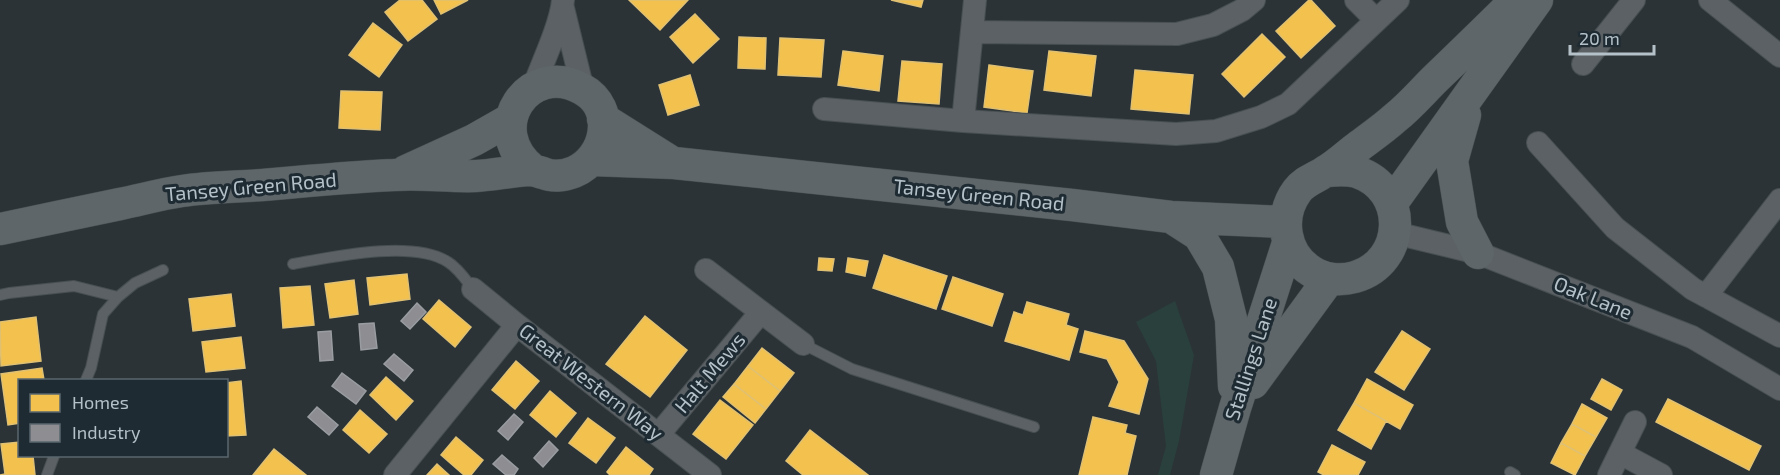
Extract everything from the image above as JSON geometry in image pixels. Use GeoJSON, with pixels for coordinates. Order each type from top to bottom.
{"type":"FeatureCollection","features":[{"type":"Feature","properties":{"kind":"street"},"geometry":{"type":"LineString","coordinates":[[963,121],[975,0]]}},
{"type":"Feature","properties":{"kind":"street"},"geometry":{"type":"LineString","coordinates":[[972,32],[1177,34],[1213,25],[1242,10],[1254,0]]}},
{"type":"Feature","properties":{"kind":"street"},"geometry":{"type":"LineString","coordinates":[[1356,0],[1376,20]]}},
{"type":"Feature","properties":{"kind":"street"},"geometry":{"type":"LineString","coordinates":[[824,109],[963,121],[1176,134],[1216,131],[1261,117],[1288,104],[1398,0]]}},
{"type":"Feature","properties":{"kind":"street"},"geometry":{"type":"LineString","coordinates":[[1516,0],[1395,119],[1326,171],[1310,178],[1297,190],[1289,205],[1287,233],[1298,260],[1312,272],[1329,279],[1347,280],[1364,275],[1379,265],[1390,250],[1394,218],[1472,91],[1537,0]]}},
{"type":"Feature","properties":{"kind":"street"},"geometry":{"type":"LineString","coordinates":[[1583,64],[1634,0]]}},
{"type":"Feature","properties":{"kind":"street"},"geometry":{"type":"LineString","coordinates":[[1710,0],[1780,56]]}},
{"type":"Feature","properties":{"kind":"street"},"geometry":{"type":"LineString","coordinates":[[533,88],[563,3]]}},
{"type":"Feature","properties":{"kind":"street"},"geometry":{"type":"LineString","coordinates":[[563,3],[583,90]]}},
{"type":"Feature","properties":{"kind":"street"},"geometry":{"type":"LineString","coordinates":[[533,88],[550,82],[558,82],[583,90]]}},
{"type":"Feature","properties":{"kind":"street","name":"Tansey Green Road"},"geometry":{"type":"LineString","coordinates":[[397,175],[474,140],[511,119],[519,102],[533,88]]}},
{"type":"Feature","properties":{"kind":"street","name":"Tansey Green Road"},"geometry":{"type":"LineString","coordinates":[[583,90],[592,97],[603,119],[674,163]]}},
{"type":"Feature","properties":{"kind":"street"},"geometry":{"type":"LineString","coordinates":[[1472,91],[1452,160],[1462,222],[1478,253]]}},
{"type":"Feature","properties":{"kind":"street"},"geometry":{"type":"LineString","coordinates":[[511,119],[512,143],[524,163],[533,170]]}},
{"type":"Feature","properties":{"kind":"street"},"geometry":{"type":"LineString","coordinates":[[592,160],[603,141],[603,119]]}},
{"type":"Feature","properties":{"kind":"street"},"geometry":{"type":"LineString","coordinates":[[1538,143],[1615,228],[1693,289],[1780,336]]}},
{"type":"Feature","properties":{"kind":"street","name":"Tansey Green Road"},"geometry":{"type":"LineString","coordinates":[[0,229],[182,191],[397,175],[477,176],[533,170],[552,175],[571,174],[592,160],[674,163],[1060,204],[1287,233]]}},
{"type":"Feature","properties":{"kind":"street"},"geometry":{"type":"LineString","coordinates":[[1326,171],[1341,169],[1357,172],[1372,179],[1383,189],[1394,218]]}},
{"type":"Feature","properties":{"kind":"street"},"geometry":{"type":"LineString","coordinates":[[1706,296],[1780,200]]}},
{"type":"Feature","properties":{"kind":"street"},"geometry":{"type":"LineString","coordinates":[[1171,217],[1199,235],[1218,267],[1231,319],[1235,408]]}},
{"type":"Feature","properties":{"kind":"street","name":"Oak Lane"},"geometry":{"type":"LineString","coordinates":[[1394,218],[1692,337],[1780,389]]}},
{"type":"Feature","properties":{"kind":"street","name":"Stallings Lane"},"geometry":{"type":"LineString","coordinates":[[1216,475],[1287,233]]}},
{"type":"Feature","properties":{"kind":"street"},"geometry":{"type":"LineString","coordinates":[[706,270],[803,344]]}},
{"type":"Feature","properties":{"kind":"street"},"geometry":{"type":"LineString","coordinates":[[1235,408],[1329,279]]}},
{"type":"Feature","properties":{"kind":"street","name":"Great Western Way"},"geometry":{"type":"LineString","coordinates":[[473,289],[710,475]]}},
{"type":"Feature","properties":{"kind":"street","name":"Halt Mews"},"geometry":{"type":"LineString","coordinates":[[659,434],[761,312]]}},
{"type":"Feature","properties":{"kind":"street"},"geometry":{"type":"LineString","coordinates":[[395,475],[517,325]]}},
{"type":"Feature","properties":{"kind":"street"},"geometry":{"type":"LineString","coordinates":[[1609,475],[1635,422]]}},
{"type":"Feature","properties":{"kind":"street"},"geometry":{"type":"LineString","coordinates":[[1620,453],[1661,475]]}},
{"type":"Feature","properties":{"kind":"lane"},"geometry":{"type":"LineString","coordinates":[[293,264],[381,251],[431,254],[449,262],[473,289]]}},
{"type":"Feature","properties":{"kind":"lane"},"geometry":{"type":"LineString","coordinates":[[87,379],[103,314],[135,283],[163,270]]}},
{"type":"Feature","properties":{"kind":"lane"},"geometry":{"type":"LineString","coordinates":[[0,296],[74,286],[118,297]]}},
{"type":"Feature","properties":{"kind":"lane"},"geometry":{"type":"LineString","coordinates":[[803,344],[852,369],[1034,427]]}},
{"type":"Feature","properties":{"kind":"lane"},"geometry":{"type":"LineString","coordinates":[[47,475],[54,457]]}},
{"type":"Feature","properties":{"kind":"green space"},"geometry":{"type":"Polygon","coordinates":[[[1175,301],[1194,355],[1179,441],[1170,475],[1158,475],[1166,446],[1156,361],[1136,322],[1175,301]]]}},
{"type":"Feature","properties":{"kind":"building: Homes"},"geometry":{"type":"Polygon","coordinates":[[[400,0],[422,0],[437,19],[408,41],[385,12],[400,0]]]}},
{"type":"Feature","properties":{"kind":"building: Homes"},"geometry":{"type":"Polygon","coordinates":[[[434,0],[468,0],[441,14],[434,0]]]}},
{"type":"Feature","properties":{"kind":"building: Homes"},"geometry":{"type":"Polygon","coordinates":[[[629,0],[688,0],[660,30],[629,0]]]}},
{"type":"Feature","properties":{"kind":"building: Homes"},"geometry":{"type":"Polygon","coordinates":[[[891,0],[923,0],[921,7],[891,0]]]}},
{"type":"Feature","properties":{"kind":"building: Homes"},"geometry":{"type":"Polygon","coordinates":[[[1309,0],[1335,26],[1301,58],[1276,31],[1309,0]]]}},
{"type":"Feature","properties":{"kind":"building: Homes"},"geometry":{"type":"Polygon","coordinates":[[[695,14],[719,39],[693,63],[670,37],[695,14]]]}},
{"type":"Feature","properties":{"kind":"building: Homes"},"geometry":{"type":"Polygon","coordinates":[[[373,23],[402,45],[379,77],[349,55],[373,23]]]}},
{"type":"Feature","properties":{"kind":"building: Homes"},"geometry":{"type":"Polygon","coordinates":[[[1262,34],[1285,57],[1244,97],[1222,74],[1262,34]]]}},
{"type":"Feature","properties":{"kind":"building: Homes"},"geometry":{"type":"Polygon","coordinates":[[[739,37],[766,38],[765,69],[738,68],[739,37]]]}},
{"type":"Feature","properties":{"kind":"building: Homes"},"geometry":{"type":"Polygon","coordinates":[[[780,38],[824,40],[821,77],[778,75],[780,38]]]}},
{"type":"Feature","properties":{"kind":"building: Homes"},"geometry":{"type":"Polygon","coordinates":[[[843,51],[883,56],[879,91],[838,85],[843,51]]]}},
{"type":"Feature","properties":{"kind":"building: Homes"},"geometry":{"type":"Polygon","coordinates":[[[1049,51],[1096,56],[1091,96],[1044,90],[1049,51]]]}},
{"type":"Feature","properties":{"kind":"building: Homes"},"geometry":{"type":"Polygon","coordinates":[[[902,61],[942,64],[939,104],[898,101],[902,61]]]}},
{"type":"Feature","properties":{"kind":"building: Homes"},"geometry":{"type":"Polygon","coordinates":[[[989,65],[1033,71],[1027,113],[984,107],[989,65]]]}},
{"type":"Feature","properties":{"kind":"building: Homes"},"geometry":{"type":"Polygon","coordinates":[[[1135,70],[1193,75],[1189,114],[1131,109],[1135,70]]]}},
{"type":"Feature","properties":{"kind":"building: Homes"},"geometry":{"type":"Polygon","coordinates":[[[690,75],[699,105],[668,115],[659,85],[690,75]]]}},
{"type":"Feature","properties":{"kind":"building: Homes"},"geometry":{"type":"Polygon","coordinates":[[[341,91],[382,92],[380,130],[339,128],[341,91]]]}},
{"type":"Feature","properties":{"kind":"building: Homes"},"geometry":{"type":"Polygon","coordinates":[[[884,255],[947,276],[936,309],[873,288],[884,255]]]}},
{"type":"Feature","properties":{"kind":"building: Homes"},"geometry":{"type":"Polygon","coordinates":[[[819,258],[834,259],[832,271],[818,270],[819,258]]]}},
{"type":"Feature","properties":{"kind":"building: Homes"},"geometry":{"type":"Polygon","coordinates":[[[848,258],[868,261],[865,276],[846,272],[848,258]]]}},
{"type":"Feature","properties":{"kind":"building: Homes"},"geometry":{"type":"Polygon","coordinates":[[[407,274],[410,299],[370,305],[367,278],[407,274]]]}},
{"type":"Feature","properties":{"kind":"building: Homes"},"geometry":{"type":"Polygon","coordinates":[[[953,277],[1003,294],[992,326],[942,309],[953,277]]]}},
{"type":"Feature","properties":{"kind":"building: Homes"},"geometry":{"type":"Polygon","coordinates":[[[354,280],[358,314],[330,318],[325,284],[354,280]]]}},
{"type":"Feature","properties":{"kind":"building: Homes"},"geometry":{"type":"Polygon","coordinates":[[[310,286],[314,325],[283,328],[280,288],[310,286]]]}},
{"type":"Feature","properties":{"kind":"building: Homes"},"geometry":{"type":"Polygon","coordinates":[[[231,294],[235,326],[193,331],[189,299],[231,294]]]}},
{"type":"Feature","properties":{"kind":"building: Homes"},"geometry":{"type":"Polygon","coordinates":[[[439,300],[471,327],[455,347],[423,319],[439,300]]]}},
{"type":"Feature","properties":{"kind":"building: Homes"},"geometry":{"type":"Polygon","coordinates":[[[1027,302],[1069,314],[1066,325],[1078,329],[1069,360],[1005,341],[1014,312],[1023,315],[1027,302]]]}},
{"type":"Feature","properties":{"kind":"building: Homes"},"geometry":{"type":"Polygon","coordinates":[[[645,316],[687,350],[650,397],[606,364],[645,316]]]}},
{"type":"Feature","properties":{"kind":"building: Homes"},"geometry":{"type":"Polygon","coordinates":[[[36,317],[41,361],[1,366],[0,322],[36,317]]]}},
{"type":"Feature","properties":{"kind":"building: Homes"},"geometry":{"type":"Polygon","coordinates":[[[1085,331],[1124,341],[1148,379],[1139,414],[1109,406],[1119,382],[1107,359],[1080,352],[1085,331]]]}},
{"type":"Feature","properties":{"kind":"building: Homes"},"geometry":{"type":"Polygon","coordinates":[[[1402,331],[1430,349],[1404,390],[1375,372],[1402,331]]]}},
{"type":"Feature","properties":{"kind":"building: Homes"},"geometry":{"type":"Polygon","coordinates":[[[241,337],[245,368],[206,372],[202,342],[241,337]]]}},
{"type":"Feature","properties":{"kind":"building: Homes"},"geometry":{"type":"Polygon","coordinates":[[[762,348],[794,373],[780,391],[748,366],[762,348]]]}},
{"type":"Feature","properties":{"kind":"building: Homes"},"geometry":{"type":"Polygon","coordinates":[[[516,361],[539,381],[515,409],[492,390],[516,361]]]}},
{"type":"Feature","properties":{"kind":"building: Homes"},"geometry":{"type":"Polygon","coordinates":[[[748,366],[780,391],[766,409],[734,384],[748,366]]]}},
{"type":"Feature","properties":{"kind":"building: Homes"},"geometry":{"type":"Polygon","coordinates":[[[42,368],[44,379],[18,379],[18,423],[8,425],[1,374],[42,368]]]}},
{"type":"Feature","properties":{"kind":"building: Homes"},"geometry":{"type":"Polygon","coordinates":[[[386,377],[413,401],[396,420],[370,395],[386,377]]]}},
{"type":"Feature","properties":{"kind":"building: Homes"},"geometry":{"type":"Polygon","coordinates":[[[1367,379],[1413,405],[1400,429],[1354,403],[1367,379]]]}},
{"type":"Feature","properties":{"kind":"building: Homes"},"geometry":{"type":"Polygon","coordinates":[[[1602,379],[1622,390],[1611,410],[1591,399],[1602,379]]]}},
{"type":"Feature","properties":{"kind":"building: Homes"},"geometry":{"type":"Polygon","coordinates":[[[241,381],[246,435],[228,436],[228,383],[241,381]]]}},
{"type":"Feature","properties":{"kind":"building: Homes"},"geometry":{"type":"Polygon","coordinates":[[[734,384],[766,409],[755,423],[723,397],[734,384]]]}},
{"type":"Feature","properties":{"kind":"building: Homes"},"geometry":{"type":"Polygon","coordinates":[[[550,391],[576,413],[556,437],[530,415],[550,391]]]}},
{"type":"Feature","properties":{"kind":"building: Homes"},"geometry":{"type":"Polygon","coordinates":[[[1668,399],[1761,446],[1749,470],[1656,422],[1668,399]]]}},
{"type":"Feature","properties":{"kind":"building: Homes"},"geometry":{"type":"Polygon","coordinates":[[[720,400],[753,425],[726,459],[693,434],[720,400]]]}},
{"type":"Feature","properties":{"kind":"building: Homes"},"geometry":{"type":"Polygon","coordinates":[[[1354,403],[1386,421],[1371,449],[1338,430],[1354,403]]]}},
{"type":"Feature","properties":{"kind":"building: Homes"},"geometry":{"type":"Polygon","coordinates":[[[1582,404],[1607,418],[1596,437],[1572,424],[1582,404]]]}},
{"type":"Feature","properties":{"kind":"building: Homes"},"geometry":{"type":"Polygon","coordinates":[[[360,410],[387,434],[369,453],[343,430],[360,410]]]}},
{"type":"Feature","properties":{"kind":"building: Homes"},"geometry":{"type":"Polygon","coordinates":[[[1093,417],[1127,425],[1125,433],[1136,436],[1127,475],[1079,475],[1093,417]]]}},
{"type":"Feature","properties":{"kind":"building: Homes"},"geometry":{"type":"Polygon","coordinates":[[[588,418],[615,438],[596,463],[569,443],[588,418]]]}},
{"type":"Feature","properties":{"kind":"building: Homes"},"geometry":{"type":"Polygon","coordinates":[[[1572,424],[1596,437],[1585,456],[1561,443],[1572,424]]]}},
{"type":"Feature","properties":{"kind":"building: Homes"},"geometry":{"type":"Polygon","coordinates":[[[810,430],[868,475],[803,475],[786,461],[810,430]]]}},
{"type":"Feature","properties":{"kind":"building: Homes"},"geometry":{"type":"Polygon","coordinates":[[[456,437],[483,460],[471,475],[464,475],[441,455],[456,437]]]}},
{"type":"Feature","properties":{"kind":"building: Homes"},"geometry":{"type":"Polygon","coordinates":[[[18,442],[18,457],[33,457],[35,475],[0,475],[5,474],[1,444],[18,442]]]}},
{"type":"Feature","properties":{"kind":"building: Homes"},"geometry":{"type":"Polygon","coordinates":[[[1561,443],[1585,456],[1575,475],[1551,463],[1561,443]]]}},
{"type":"Feature","properties":{"kind":"building: Homes"},"geometry":{"type":"Polygon","coordinates":[[[1332,445],[1365,462],[1358,475],[1324,475],[1318,472],[1332,445]]]}},
{"type":"Feature","properties":{"kind":"building: Homes"},"geometry":{"type":"Polygon","coordinates":[[[626,447],[653,469],[649,475],[610,475],[607,472],[626,447]]]}},
{"type":"Feature","properties":{"kind":"building: Homes"},"geometry":{"type":"Polygon","coordinates":[[[274,449],[306,475],[253,475],[274,449]]]}},
{"type":"Feature","properties":{"kind":"building: Homes"},"geometry":{"type":"Polygon","coordinates":[[[437,464],[449,475],[427,475],[437,464]]]}},
{"type":"Feature","properties":{"kind":"building: Industry"},"geometry":{"type":"Polygon","coordinates":[[[417,303],[426,312],[410,329],[401,321],[417,303]]]}},
{"type":"Feature","properties":{"kind":"building: Industry"},"geometry":{"type":"Polygon","coordinates":[[[374,323],[377,348],[361,350],[359,324],[374,323]]]}},
{"type":"Feature","properties":{"kind":"building: Industry"},"geometry":{"type":"Polygon","coordinates":[[[331,331],[333,360],[320,361],[318,332],[331,331]]]}},
{"type":"Feature","properties":{"kind":"building: Industry"},"geometry":{"type":"Polygon","coordinates":[[[394,354],[413,370],[404,381],[384,364],[394,354]]]}},
{"type":"Feature","properties":{"kind":"building: Industry"},"geometry":{"type":"Polygon","coordinates":[[[342,373],[366,391],[356,404],[332,386],[342,373]]]}},
{"type":"Feature","properties":{"kind":"building: Industry"},"geometry":{"type":"Polygon","coordinates":[[[317,407],[338,425],[329,435],[308,417],[317,407]]]}},
{"type":"Feature","properties":{"kind":"building: Industry"},"geometry":{"type":"Polygon","coordinates":[[[514,414],[523,422],[508,440],[498,431],[514,414]]]}},
{"type":"Feature","properties":{"kind":"building: Industry"},"geometry":{"type":"Polygon","coordinates":[[[549,441],[558,450],[543,467],[534,458],[549,441]]]}},
{"type":"Feature","properties":{"kind":"building: Industry"},"geometry":{"type":"Polygon","coordinates":[[[502,455],[518,469],[514,475],[506,475],[493,464],[502,455]]]}}]}
